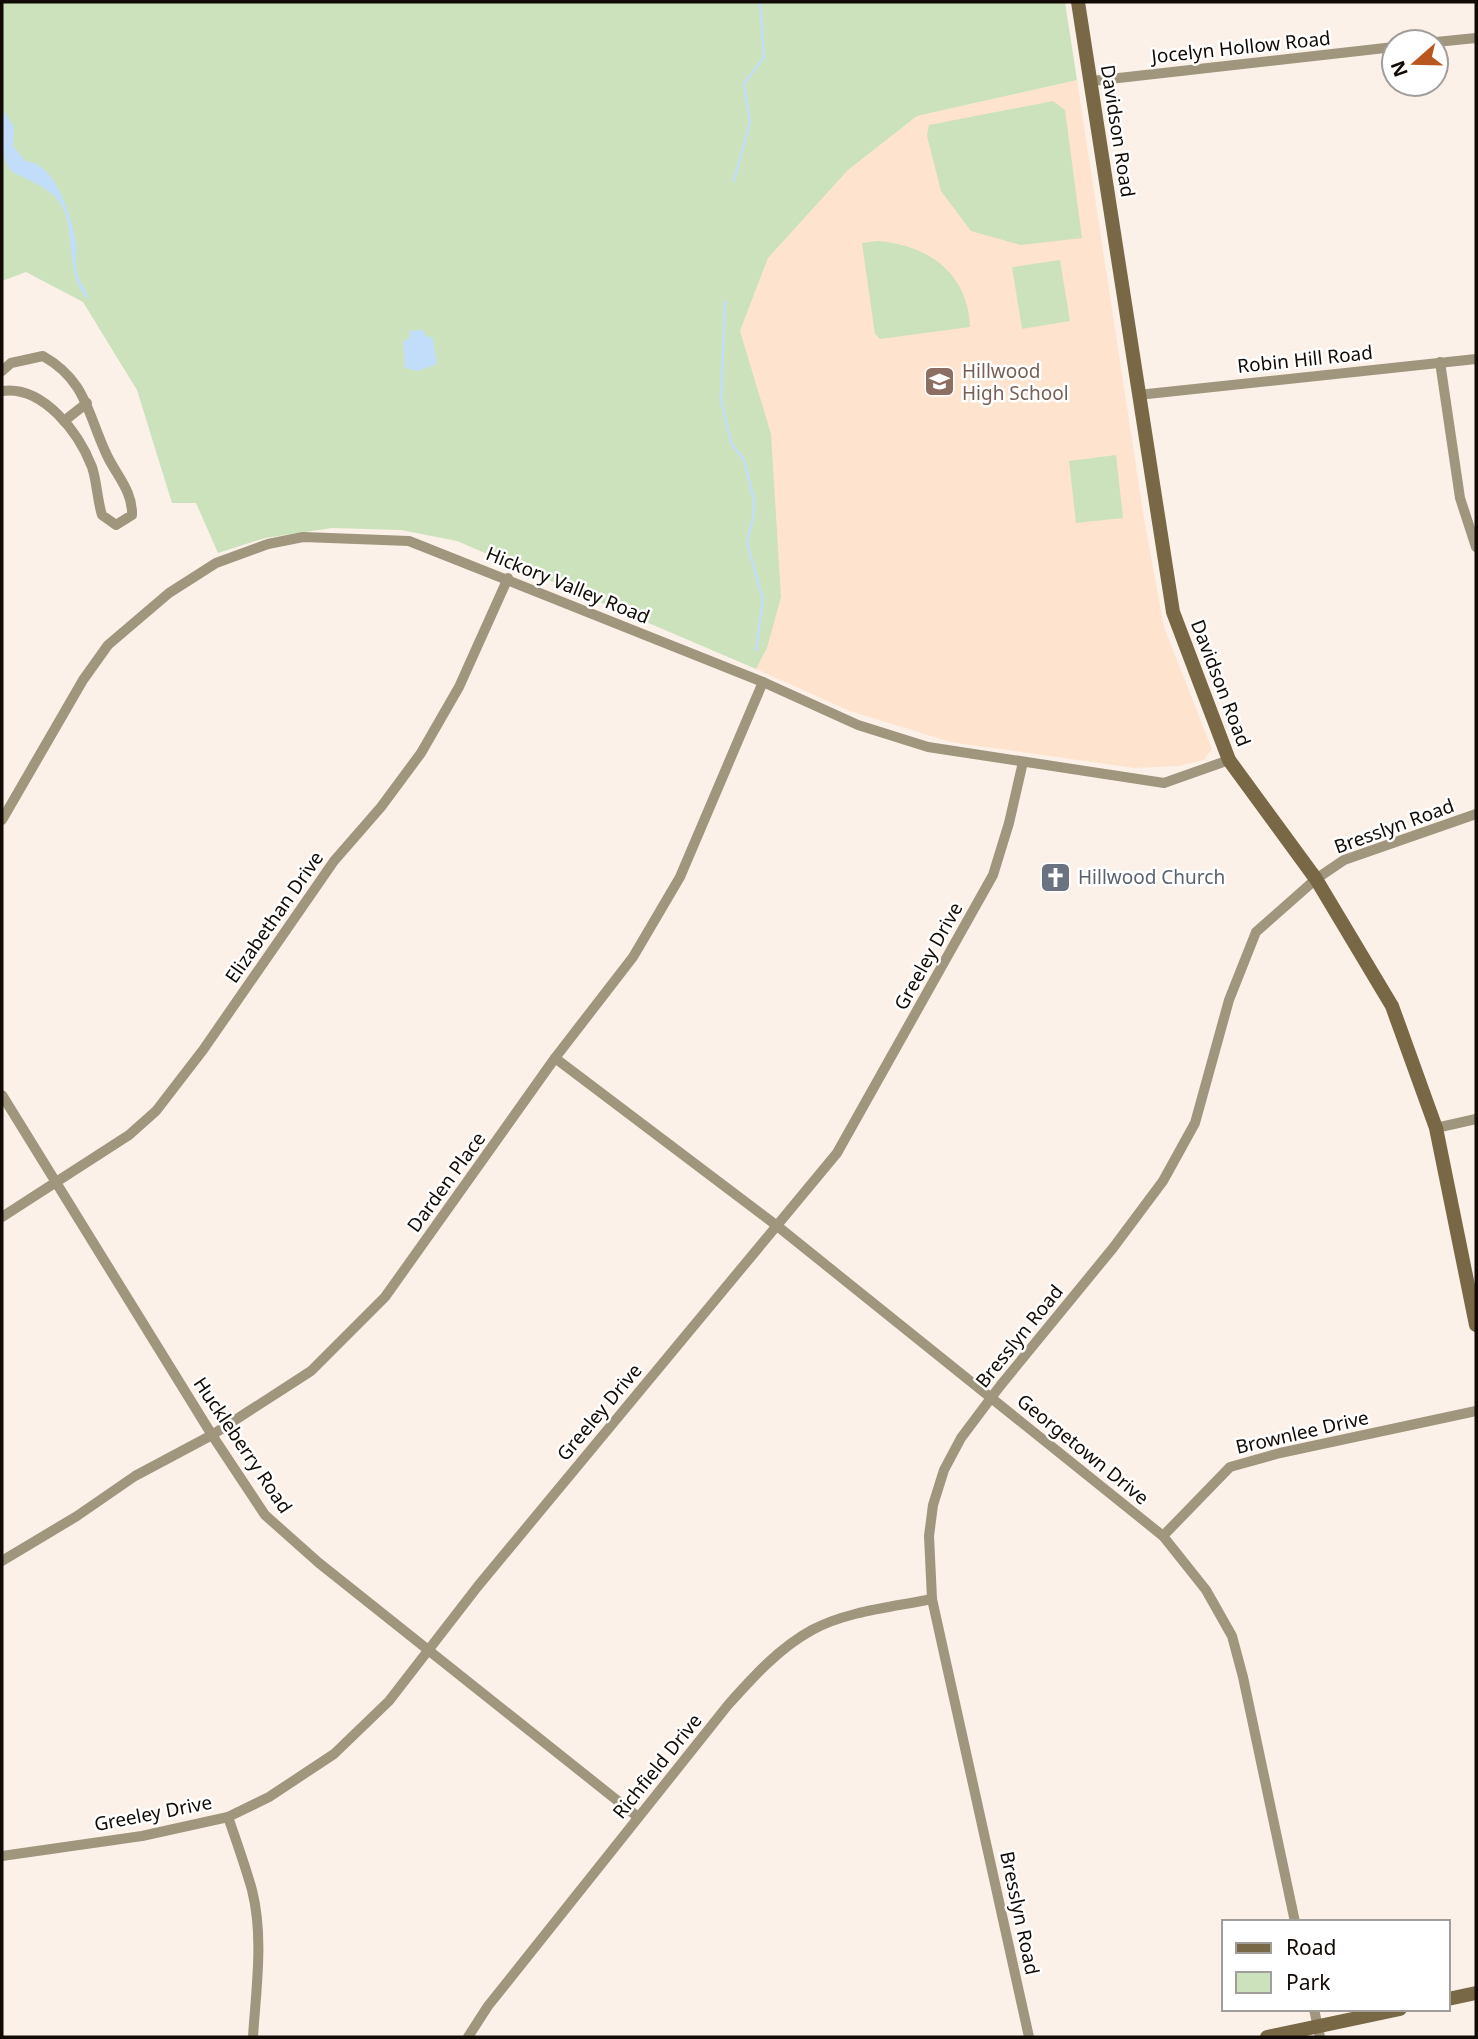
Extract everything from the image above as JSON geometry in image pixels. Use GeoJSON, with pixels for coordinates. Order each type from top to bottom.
{"type":"FeatureCollection","features":[{"type":"Feature","properties":{"kind":"street","name":"Davidson Road"},"geometry":{"type":"LineString","coordinates":[[1078,2],[1173,611],[1229,760],[1316,879],[1392,1006],[1436,1128],[1476,1325]]}},
{"type":"Feature","properties":{"kind":"street"},"geometry":{"type":"LineString","coordinates":[[1450,41],[1476,38]]}},
{"type":"Feature","properties":{"kind":"street","name":"Jocelyn Hollow Road"},"geometry":{"type":"LineString","coordinates":[[1091,81],[1380,49]]}},
{"type":"Feature","properties":{"kind":"street"},"geometry":{"type":"LineString","coordinates":[[2,371],[11,363],[43,356],[69,376],[88,403],[104,449],[129,492],[132,515],[127,522],[116,525],[102,515],[93,470],[81,444],[64,421],[31,394],[2,390]]}},
{"type":"Feature","properties":{"kind":"street","name":"Robin Hill Road"},"geometry":{"type":"LineString","coordinates":[[1138,395],[1476,359]]}},
{"type":"Feature","properties":{"kind":"street"},"geometry":{"type":"LineString","coordinates":[[1440,362],[1460,498],[1476,547]]}},
{"type":"Feature","properties":{"kind":"street"},"geometry":{"type":"LineString","coordinates":[[64,421],[88,403]]}},
{"type":"Feature","properties":{"kind":"street","name":"Hickory Valley Road"},"geometry":{"type":"LineString","coordinates":[[2,820],[83,680],[108,645],[169,593],[216,563],[279,542],[336,536],[409,541],[508,578],[764,682],[858,724],[928,747],[1164,783],[1229,760]]}},
{"type":"Feature","properties":{"kind":"street","name":"Elizabethan Drive"},"geometry":{"type":"LineString","coordinates":[[2,1217],[136,1130],[156,1111],[203,1050],[334,861],[381,807],[421,753],[458,689],[508,578]]}},
{"type":"Feature","properties":{"kind":"street","name":"Darden Place"},"geometry":{"type":"LineString","coordinates":[[2,1561],[77,1517],[135,1476],[212,1435],[311,1371],[386,1297],[555,1058],[633,957],[680,877],[764,682]]}},
{"type":"Feature","properties":{"kind":"street","name":"Greeley Drive"},"geometry":{"type":"LineString","coordinates":[[2,1856],[142,1836],[228,1816],[270,1797],[334,1754],[388,1701],[429,1653],[478,1586],[837,1153],[993,875],[1009,823],[1023,762]]}},
{"type":"Feature","properties":{"kind":"street","name":"Bresslyn Road"},"geometry":{"type":"LineString","coordinates":[[1030,2037],[932,1600],[929,1536],[933,1505],[944,1470],[958,1443],[992,1397],[1113,1248],[1163,1181],[1195,1124],[1229,1000],[1256,932],[1316,879],[1344,860],[1476,814]]}},
{"type":"Feature","properties":{"kind":"street","name":"Georgetown Drive"},"geometry":{"type":"LineString","coordinates":[[555,1058],[776,1225],[1163,1536],[1206,1590],[1231,1636],[1243,1677],[1295,1920]]}},
{"type":"Feature","properties":{"kind":"street","name":"Huckleberry Road"},"geometry":{"type":"LineString","coordinates":[[2,1095],[212,1435],[265,1515],[281,1532],[429,1653],[638,1818]]}},
{"type":"Feature","properties":{"kind":"street"},"geometry":{"type":"LineString","coordinates":[[1436,1128],[1476,1119]]}},
{"type":"Feature","properties":{"kind":"street","name":"Brownlee Drive"},"geometry":{"type":"LineString","coordinates":[[1163,1536],[1230,1467],[1280,1453],[1476,1412]]}},
{"type":"Feature","properties":{"kind":"street","name":"Richfield Drive"},"geometry":{"type":"LineString","coordinates":[[468,2037],[488,2006],[728,1704],[759,1671],[788,1645],[814,1629],[842,1618],[932,1600]]}},
{"type":"Feature","properties":{"kind":"street"},"geometry":{"type":"LineString","coordinates":[[228,1816],[252,1891],[256,1921],[258,1957],[253,2037]]}},
{"type":"Feature","properties":{"kind":"street"},"geometry":{"type":"LineString","coordinates":[[1450,1999],[1476,1993]]}},
{"type":"Feature","properties":{"kind":"street"},"geometry":{"type":"LineString","coordinates":[[1314,2011],[1319,2032]]}},
{"type":"Feature","properties":{"kind":"street"},"geometry":{"type":"LineString","coordinates":[[1267,2037],[1319,2032],[1393,2011]]}},
{"type":"Feature","properties":{"kind":"shaded area","name":"Hillwood High School"},"geometry":{"type":"Polygon","coordinates":[[[1077,80],[1144,518],[1164,627],[1212,749],[1204,760],[1179,766],[1134,768],[950,742],[850,711],[756,669],[767,648],[740,331],[768,258],[848,170],[917,116],[1077,80]]]}},
{"type":"Feature","properties":{"kind":"green space"},"geometry":{"type":"Polygon","coordinates":[[[2,2],[1065,2],[1077,80],[917,116],[848,170],[768,258],[740,331],[771,434],[781,597],[767,648],[756,669],[457,541],[401,530],[332,528],[265,538],[218,553],[196,503],[172,503],[137,390],[83,302],[26,272],[2,281],[2,2]]]}},
{"type":"Feature","properties":{"kind":"green space"},"geometry":{"type":"Polygon","coordinates":[[[1053,101],[1065,110],[1082,238],[1021,245],[971,231],[941,191],[927,136],[929,125],[1053,101]]]}},
{"type":"Feature","properties":{"kind":"green space"},"geometry":{"type":"Polygon","coordinates":[[[878,241],[913,249],[942,265],[962,291],[968,308],[970,327],[880,339],[875,334],[862,243],[878,241]]]}},
{"type":"Feature","properties":{"kind":"green space"},"geometry":{"type":"Polygon","coordinates":[[[1060,260],[1070,321],[1022,329],[1012,267],[1060,260]]]}},
{"type":"Feature","properties":{"kind":"green space"},"geometry":{"type":"Polygon","coordinates":[[[1116,455],[1123,518],[1076,523],[1069,461],[1116,455]]]}},
{"type":"Feature","properties":{"kind":"water"},"geometry":{"type":"Polygon","coordinates":[[[2,108],[14,127],[13,146],[25,161],[36,164],[45,171],[66,206],[74,232],[77,272],[89,300],[76,279],[68,226],[60,203],[49,191],[11,171],[7,166],[2,142],[2,108]]]}},
{"type":"Feature","properties":{"kind":"water"},"geometry":{"type":"Polygon","coordinates":[[[423,330],[426,336],[433,338],[437,364],[418,371],[405,368],[403,342],[409,338],[410,331],[423,330]]]}},
{"type":"Feature","properties":{"kind":"waterway"},"geometry":{"type":"LineString","coordinates":[[734,181],[750,122],[744,84],[764,57],[760,2]]}},
{"type":"Feature","properties":{"kind":"waterway"},"geometry":{"type":"LineString","coordinates":[[725,302],[721,399],[731,443],[744,460],[754,500],[747,543],[763,600],[756,650]]}},
{"type":"Feature","properties":{"kind":"place","name":"Hillwood High School"},"geometry":{"type":"Point","coordinates":[939,382]}},
{"type":"Feature","properties":{"kind":"place","name":"Hillwood Church"},"geometry":{"type":"Point","coordinates":[1055,877]}}]}
